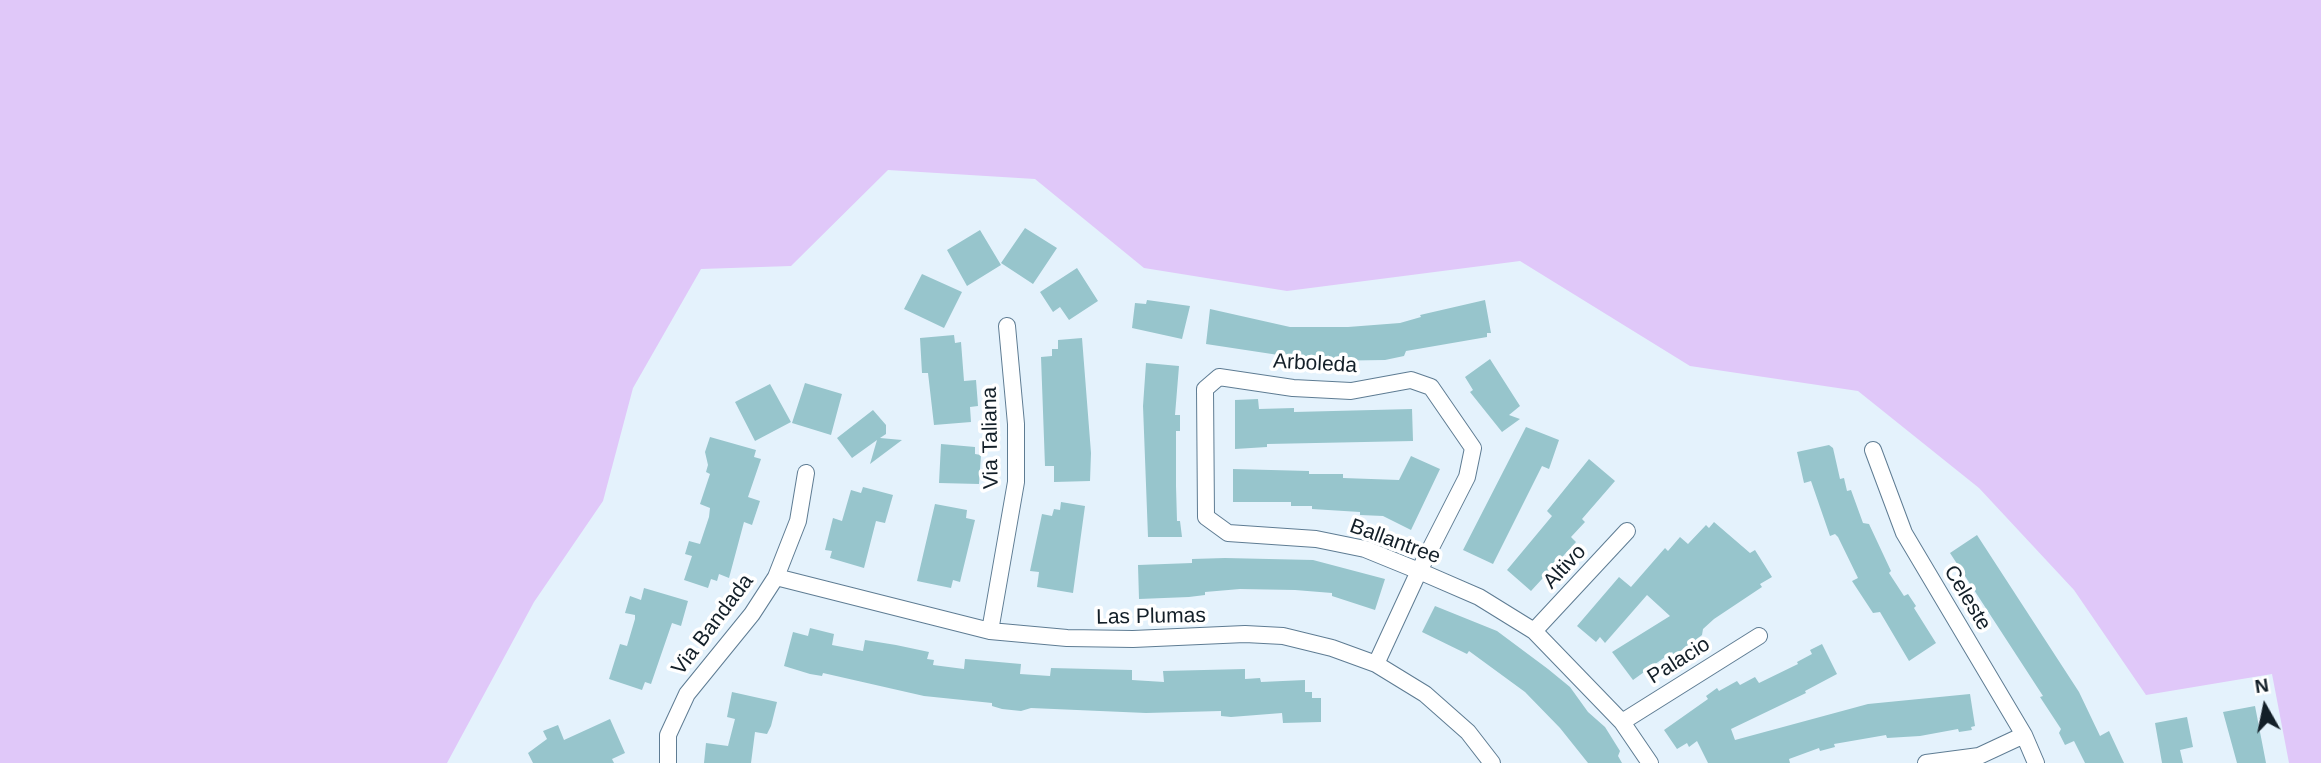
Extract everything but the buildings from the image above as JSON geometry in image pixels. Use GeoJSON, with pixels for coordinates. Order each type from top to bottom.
{"type":"FeatureCollection","features":[{"type":"Feature","properties":{"kind":"street","name":"Via Taliana"},"geometry":{"type":"LineString","coordinates":[[990,631],[1016,482],[1017,424],[1007,326]]}},
{"type":"Feature","properties":{"kind":"street","name":"Arboleda"},"geometry":{"type":"LineString","coordinates":[[1219,377],[1293,387],[1351,391],[1411,380],[1432,387],[1473,448],[1467,477],[1376,664]]}},
{"type":"Feature","properties":{"kind":"street","name":"Ballantree"},"geometry":{"type":"LineString","coordinates":[[1219,377],[1205,388],[1206,517],[1228,533],[1316,539],[1365,550],[1479,597],[1534,631],[1622,722],[1650,763]]}},
{"type":"Feature","properties":{"kind":"street","name":"Celeste"},"geometry":{"type":"LineString","coordinates":[[1873,450],[1904,533],[2024,735],[2036,763]]}},
{"type":"Feature","properties":{"kind":"street","name":"Via Bandada"},"geometry":{"type":"LineString","coordinates":[[668,763],[668,735],[687,694],[751,614],[776,577],[798,521],[806,473]]}},
{"type":"Feature","properties":{"kind":"street","name":"Altivo"},"geometry":{"type":"LineString","coordinates":[[1534,631],[1627,531]]}},
{"type":"Feature","properties":{"kind":"street","name":"Las Plumas"},"geometry":{"type":"LineString","coordinates":[[776,577],[990,631],[1067,638],[1170,638],[1245,634],[1283,636],[1376,664],[1425,694],[1468,732],[1492,763]]}},
{"type":"Feature","properties":{"kind":"street","name":"Palacio"},"geometry":{"type":"LineString","coordinates":[[1622,722],[1759,636]]}},
{"type":"Feature","properties":{"kind":"street"},"geometry":{"type":"LineString","coordinates":[[1926,763],[1979,756],[2024,735]]}},
{"type":"Feature","properties":{"kind":"shaded area"},"geometry":{"type":"Polygon","coordinates":[[[0,0],[2321,0],[2321,763],[2289,763],[2272,674],[2146,695],[2074,590],[1979,488],[1858,391],[1690,366],[1520,261],[1287,291],[1144,268],[1035,179],[888,170],[791,266],[701,269],[633,388],[603,501],[534,602],[447,763],[0,763],[0,0]]]}}]}
